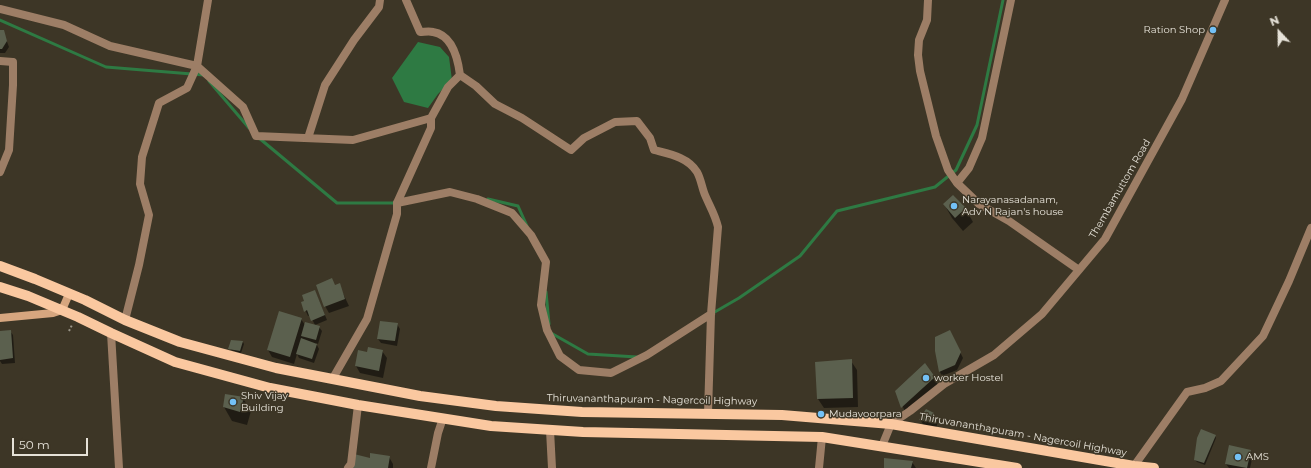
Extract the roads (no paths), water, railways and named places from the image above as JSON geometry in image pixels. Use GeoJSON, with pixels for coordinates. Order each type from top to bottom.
{"type":"FeatureCollection","features":[{"type":"Feature","properties":{"kind":"main road","name":"Thiruvananthapuram - Nagercoil Highway"},"geometry":{"type":"LineString","coordinates":[[0,266],[85,300],[125,320],[180,342],[276,368],[420,396],[496,406],[582,412],[782,415],[891,424],[1134,466],[1154,468]]}},
{"type":"Feature","properties":{"kind":"main road"},"geometry":{"type":"LineString","coordinates":[[0,287],[28,296],[62,310],[111,334],[175,362],[270,388],[358,405],[491,426],[550,430],[822,437],[1017,468]]}},
{"type":"Feature","properties":{"kind":"main road"},"geometry":{"type":"LineString","coordinates":[[0,318],[53,313],[62,310],[69,294]]}},
{"type":"Feature","properties":{"kind":"street"},"geometry":{"type":"LineString","coordinates":[[125,320],[139,265],[149,215],[140,184],[142,157],[159,103],[187,88],[191,79],[196,67],[208,0]]}},
{"type":"Feature","properties":{"kind":"street"},"geometry":{"type":"LineString","coordinates":[[308,138],[325,85],[354,40],[379,7],[380,0]]}},
{"type":"Feature","properties":{"kind":"street"},"geometry":{"type":"LineString","coordinates":[[406,0],[420,32],[434,32],[446,38],[455,52],[460,75],[476,86],[495,104],[522,118],[571,150],[584,138],[615,122],[637,121],[650,138],[654,150],[675,155],[689,163],[697,172],[705,196],[715,215],[718,227],[711,314],[708,413]]}},
{"type":"Feature","properties":{"kind":"street"},"geometry":{"type":"LineString","coordinates":[[958,183],[969,168],[982,138],[1011,0]]}},
{"type":"Feature","properties":{"kind":"street","name":"Thembamuttom Road"},"geometry":{"type":"LineString","coordinates":[[891,424],[944,384],[994,355],[1042,314],[1105,239],[1182,99],[1226,0]]}},
{"type":"Feature","properties":{"kind":"street"},"geometry":{"type":"LineString","coordinates":[[929,1],[927,20],[919,40],[918,55],[920,71],[936,136],[948,170],[958,183],[979,204],[1009,221],[1078,270]]}},
{"type":"Feature","properties":{"kind":"street"},"geometry":{"type":"LineString","coordinates":[[0,9],[64,26],[110,46],[196,67],[243,107],[256,136],[353,140],[431,118]]}},
{"type":"Feature","properties":{"kind":"street"},"geometry":{"type":"LineString","coordinates":[[0,61],[13,62],[9,150],[0,172]]}},
{"type":"Feature","properties":{"kind":"street"},"geometry":{"type":"LineString","coordinates":[[333,378],[367,319],[397,214],[397,203],[431,128],[431,118],[448,87],[460,75]]}},
{"type":"Feature","properties":{"kind":"street"},"geometry":{"type":"LineString","coordinates":[[397,203],[450,192],[477,199],[512,213],[531,235],[546,262],[541,305],[547,330],[560,356],[579,370],[611,372],[648,355],[711,314]]}},
{"type":"Feature","properties":{"kind":"street"},"geometry":{"type":"LineString","coordinates":[[1134,466],[1187,392],[1205,388],[1221,381],[1263,336],[1289,281],[1311,228]]}},
{"type":"Feature","properties":{"kind":"street"},"geometry":{"type":"LineString","coordinates":[[111,334],[120,468]]}},
{"type":"Feature","properties":{"kind":"street"},"geometry":{"type":"LineString","coordinates":[[348,468],[351,464],[358,405]]}},
{"type":"Feature","properties":{"kind":"street"},"geometry":{"type":"LineString","coordinates":[[431,468],[438,432],[444,418]]}},
{"type":"Feature","properties":{"kind":"street"},"geometry":{"type":"LineString","coordinates":[[882,446],[891,424]]}},
{"type":"Feature","properties":{"kind":"street"},"geometry":{"type":"LineString","coordinates":[[550,430],[552,468]]}},
{"type":"Feature","properties":{"kind":"street"},"geometry":{"type":"LineString","coordinates":[[819,468],[822,437]]}},
{"type":"Feature","properties":{"kind":"waterway"},"geometry":{"type":"LineString","coordinates":[[713,313],[739,298],[800,256],[837,211],[935,187],[956,170],[977,125],[1003,0]]}},
{"type":"Feature","properties":{"kind":"waterway"},"geometry":{"type":"LineString","coordinates":[[0,20],[106,67],[204,75]]}},
{"type":"Feature","properties":{"kind":"waterway"},"geometry":{"type":"LineString","coordinates":[[209,81],[249,128]]}},
{"type":"Feature","properties":{"kind":"waterway"},"geometry":{"type":"LineString","coordinates":[[259,138],[337,203],[396,203]]}},
{"type":"Feature","properties":{"kind":"waterway"},"geometry":{"type":"LineString","coordinates":[[488,199],[518,206],[527,226]]}},
{"type":"Feature","properties":{"kind":"waterway"},"geometry":{"type":"LineString","coordinates":[[546,292],[549,324]]}},
{"type":"Feature","properties":{"kind":"waterway"},"geometry":{"type":"LineString","coordinates":[[551,333],[588,354],[637,357]]}},
{"type":"Feature","properties":{"kind":"place","name":"Ration Shop"},"geometry":{"type":"Point","coordinates":[1213,30]}},
{"type":"Feature","properties":{"kind":"place","name":"Narayanasadanam, Adv N Rajan's house"},"geometry":{"type":"Point","coordinates":[954,206]}},
{"type":"Feature","properties":{"kind":"place","name":"worker Hostel"},"geometry":{"type":"Point","coordinates":[926,378]}},
{"type":"Feature","properties":{"kind":"place","name":"Shiv Vijay Building"},"geometry":{"type":"Point","coordinates":[233,402]}},
{"type":"Feature","properties":{"kind":"place","name":"Mudavoorpara"},"geometry":{"type":"Point","coordinates":[821,414]}},
{"type":"Feature","properties":{"kind":"place","name":"AMS"},"geometry":{"type":"Point","coordinates":[1238,457]}}]}
